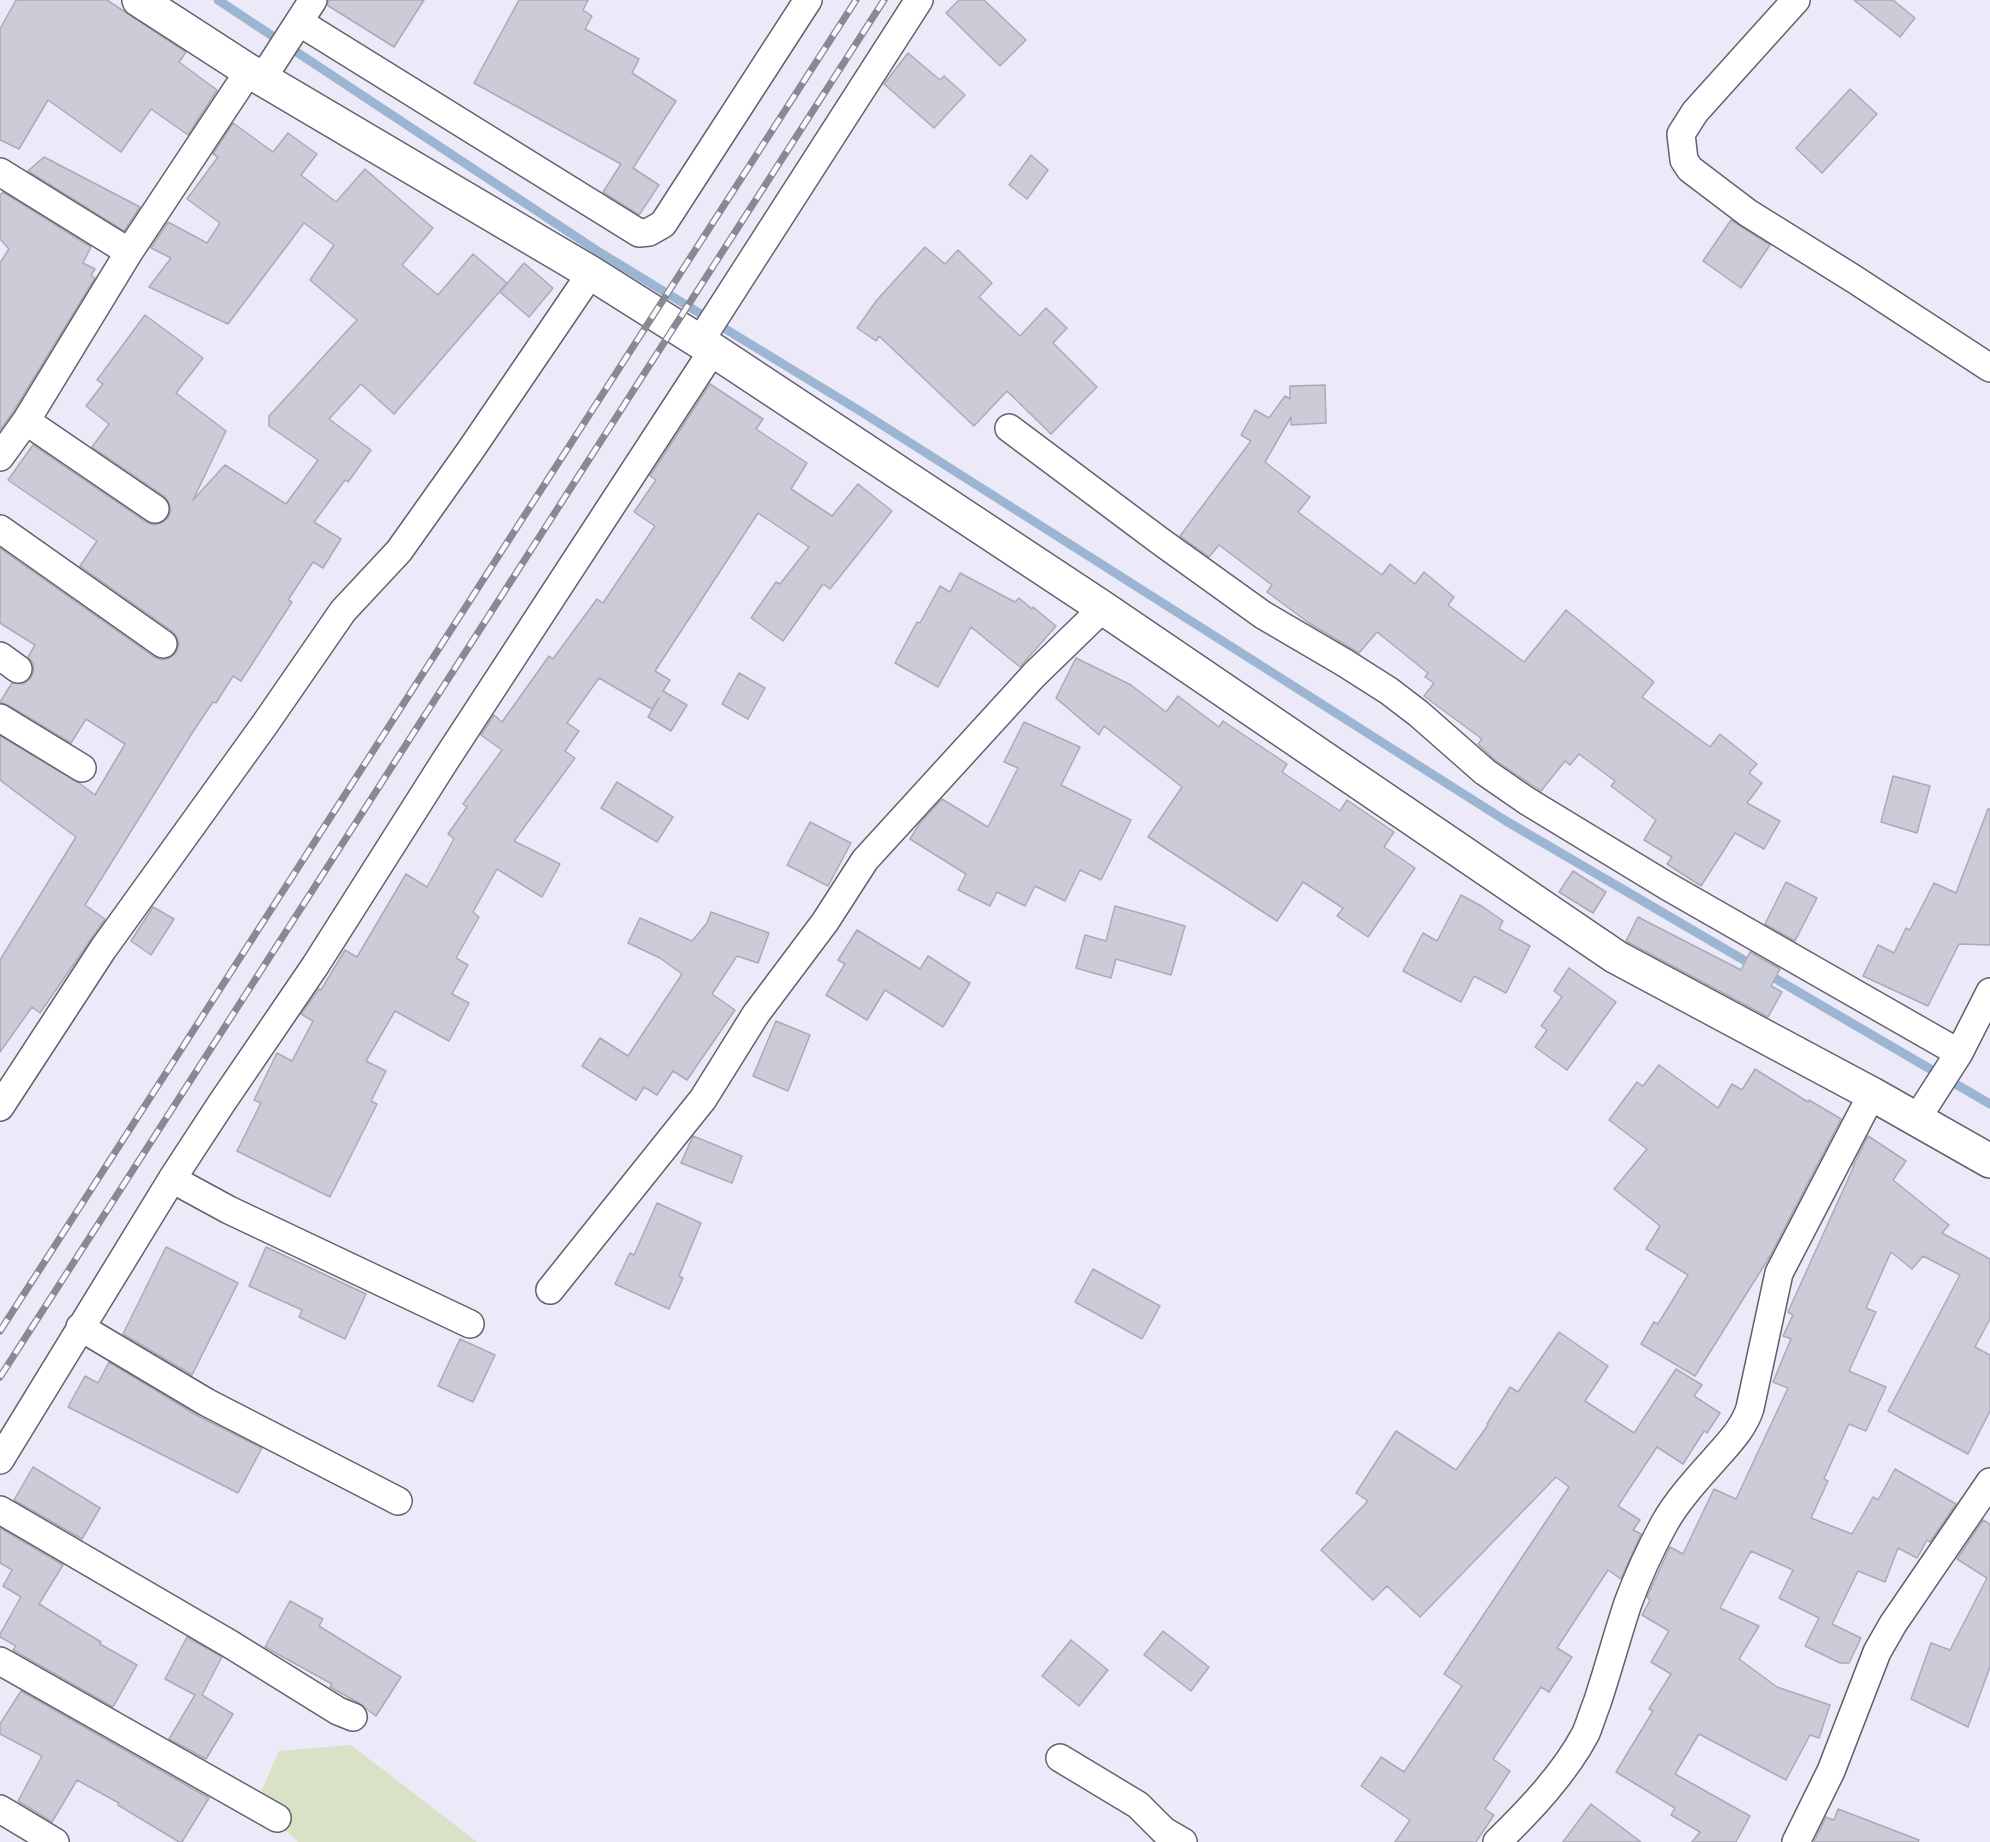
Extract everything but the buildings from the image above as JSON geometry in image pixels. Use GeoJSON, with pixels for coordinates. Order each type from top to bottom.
{"type":"FeatureCollection","features":[{"type":"Feature","properties":{"kind":"main road"},"geometry":{"type":"LineString","coordinates":[[139,0],[282,44],[591,273],[708,339],[1606,951],[1872,1094],[1924,1109],[1990,1161]]}},
{"type":"Feature","properties":{"kind":"street"},"geometry":{"type":"LineString","coordinates":[[0,457],[26,421],[129,252],[282,44],[639,233],[649,232],[663,224],[808,0]]}},
{"type":"Feature","properties":{"kind":"street"},"geometry":{"type":"LineString","coordinates":[[0,1460],[172,1179],[315,966],[445,761],[708,339],[728,299],[919,0]]}},
{"type":"Feature","properties":{"kind":"street"},"geometry":{"type":"LineString","coordinates":[[1796,0],[1695,112],[1681,135],[1684,160],[1690,169],[1748,213],[1990,368]]}},
{"type":"Feature","properties":{"kind":"street"},"geometry":{"type":"LineString","coordinates":[[0,172],[129,252]]}},
{"type":"Feature","properties":{"kind":"street"},"geometry":{"type":"LineString","coordinates":[[0,1107],[103,949],[259,733],[343,611],[399,551],[591,273]]}},
{"type":"Feature","properties":{"kind":"street"},"geometry":{"type":"LineString","coordinates":[[26,421],[154,509]]}},
{"type":"Feature","properties":{"kind":"street"},"geometry":{"type":"LineString","coordinates":[[1009,428],[1263,615],[1389,691],[1485,772],[1519,795],[1666,886],[1956,1059]]}},
{"type":"Feature","properties":{"kind":"street"},"geometry":{"type":"LineString","coordinates":[[0,528],[163,644]]}},
{"type":"Feature","properties":{"kind":"street"},"geometry":{"type":"LineString","coordinates":[[550,1290],[703,1100],[756,1014],[825,922],[865,860],[1034,675],[1103,608]]}},
{"type":"Feature","properties":{"kind":"street"},"geometry":{"type":"LineString","coordinates":[[0,718],[82,768]]}},
{"type":"Feature","properties":{"kind":"street"},"geometry":{"type":"LineString","coordinates":[[1924,1109],[1956,1059],[1990,992]]}},
{"type":"Feature","properties":{"kind":"street"},"geometry":{"type":"LineString","coordinates":[[1497,1842],[1551,1783],[1576,1750],[1587,1731],[1613,1657],[1628,1604],[1648,1554],[1666,1521],[1689,1489],[1735,1436],[1745,1421],[1750,1408],[1779,1273],[1872,1094]]}},
{"type":"Feature","properties":{"kind":"street"},"geometry":{"type":"LineString","coordinates":[[172,1179],[229,1210],[470,1324]]}},
{"type":"Feature","properties":{"kind":"street"},"geometry":{"type":"LineString","coordinates":[[80,1328],[206,1402],[398,1501]]}},
{"type":"Feature","properties":{"kind":"street"},"geometry":{"type":"LineString","coordinates":[[1796,1842],[1831,1771],[1877,1652],[1893,1624],[1990,1482]]}},
{"type":"Feature","properties":{"kind":"street"},"geometry":{"type":"LineString","coordinates":[[0,1510],[230,1644],[338,1712],[353,1717]]}},
{"type":"Feature","properties":{"kind":"street"},"geometry":{"type":"LineString","coordinates":[[0,1661],[277,1818]]}},
{"type":"Feature","properties":{"kind":"street"},"geometry":{"type":"LineString","coordinates":[[1060,1758],[1137,1805],[1164,1831],[1183,1842]]}},
{"type":"Feature","properties":{"kind":"street"},"geometry":{"type":"LineString","coordinates":[[0,1809],[55,1842]]}},
{"type":"Feature","properties":{"kind":"green space"},"geometry":{"type":"Polygon","coordinates":[[[351,1745],[477,1842],[298,1842],[256,1803],[279,1751],[351,1745]]]}},
{"type":"Feature","properties":{"kind":"waterway"},"geometry":{"type":"LineString","coordinates":[[218,0],[596,250],[860,411],[1506,821],[1990,1104]]}},
{"type":"Feature","properties":{"kind":"railway"},"geometry":{"type":"LineString","coordinates":[[0,1331],[856,0]]}},
{"type":"Feature","properties":{"kind":"railway"},"geometry":{"type":"LineString","coordinates":[[0,1377],[884,0]]}}]}
